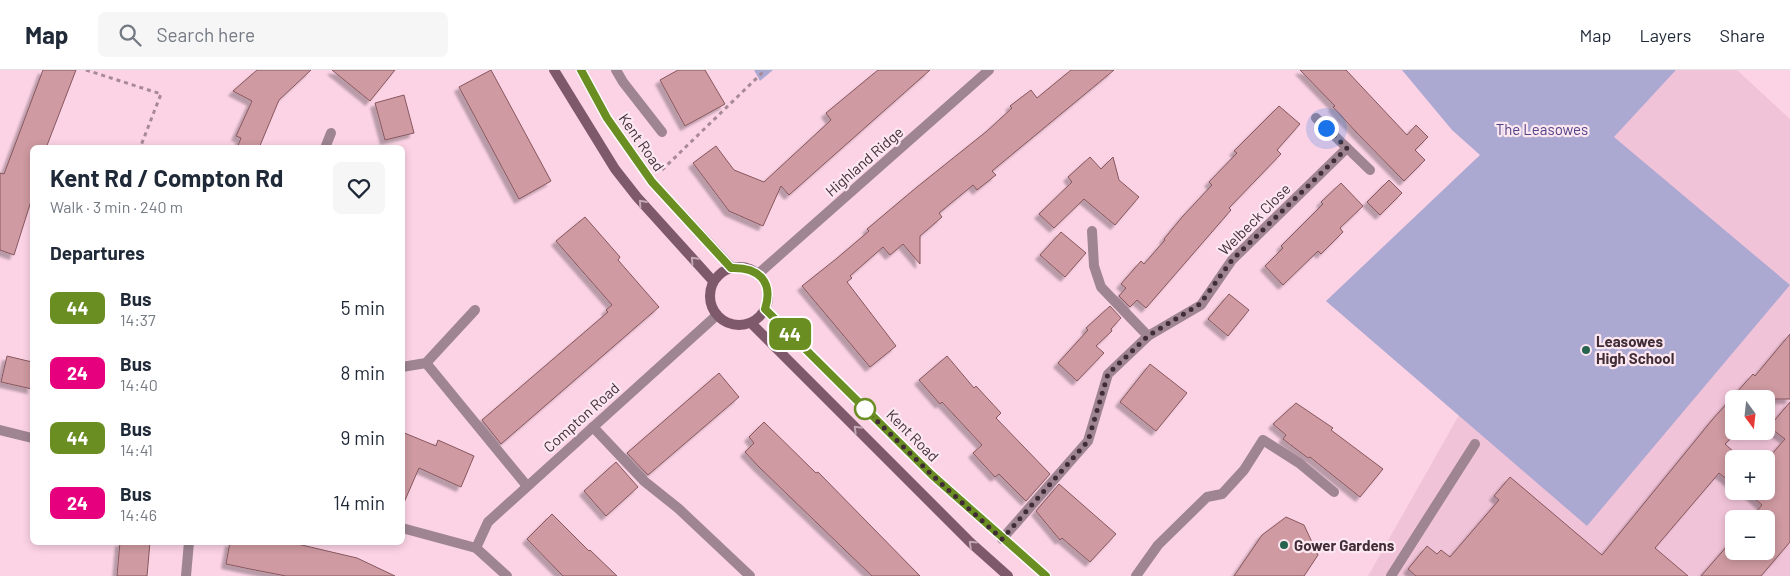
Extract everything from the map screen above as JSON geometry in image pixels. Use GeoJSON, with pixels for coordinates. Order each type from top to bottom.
{"type":"FeatureCollection","features":[{"type":"Feature","properties":{"kind":"main road"},"geometry":{"type":"LineString","coordinates":[[554,70],[615,170],[713,281]]}},
{"type":"Feature","properties":{"kind":"main road","name":"Kent Road"},"geometry":{"type":"LineString","coordinates":[[581,70],[607,118],[652,182],[731,268]]}},
{"type":"Feature","properties":{"kind":"main road"},"geometry":{"type":"LineString","coordinates":[[746,267],[758,274],[768,290],[765,309],[751,323],[733,324],[717,315],[711,305],[710,292],[713,281],[721,273],[731,268],[746,267]]}},
{"type":"Feature","properties":{"kind":"main road","name":"Kent Road"},"geometry":{"type":"LineString","coordinates":[[765,309],[932,475],[1046,576]]}},
{"type":"Feature","properties":{"kind":"main road"},"geometry":{"type":"LineString","coordinates":[[751,323],[971,543],[1008,576]]}},
{"type":"Feature","properties":{"kind":"street","name":"Kent Road"},"geometry":{"type":"LineString","coordinates":[[616,70],[623,82],[662,132]]}},
{"type":"Feature","properties":{"kind":"street","name":"Highland Ridge"},"geometry":{"type":"LineString","coordinates":[[758,274],[989,70]]}},
{"type":"Feature","properties":{"kind":"street"},"geometry":{"type":"LineString","coordinates":[[1316,118],[1370,170]]}},
{"type":"Feature","properties":{"kind":"street"},"geometry":{"type":"LineString","coordinates":[[326,145],[331,133]]}},
{"type":"Feature","properties":{"kind":"street","name":"Welbeck Close"},"geometry":{"type":"LineString","coordinates":[[1002,539],[1088,441],[1108,374],[1148,336],[1200,304],[1232,260],[1347,148]]}},
{"type":"Feature","properties":{"kind":"street"},"geometry":{"type":"LineString","coordinates":[[1092,231],[1094,266],[1101,287],[1148,336]]}},
{"type":"Feature","properties":{"kind":"street"},"geometry":{"type":"LineString","coordinates":[[405,366],[426,362],[475,310]]}},
{"type":"Feature","properties":{"kind":"street","name":"Compton Road"},"geometry":{"type":"LineString","coordinates":[[476,548],[488,522],[717,315]]}},
{"type":"Feature","properties":{"kind":"street"},"geometry":{"type":"LineString","coordinates":[[426,362],[527,486]]}},
{"type":"Feature","properties":{"kind":"street"},"geometry":{"type":"LineString","coordinates":[[593,426],[644,481],[679,509],[750,576]]}},
{"type":"Feature","properties":{"kind":"street"},"geometry":{"type":"LineString","coordinates":[[0,430],[30,438]]}},
{"type":"Feature","properties":{"kind":"street"},"geometry":{"type":"LineString","coordinates":[[1136,576],[1158,546],[1207,497],[1222,494],[1244,470],[1263,440],[1299,463],[1334,492]]}},
{"type":"Feature","properties":{"kind":"street"},"geometry":{"type":"LineString","coordinates":[[1391,576],[1475,444]]}},
{"type":"Feature","properties":{"kind":"street"},"geometry":{"type":"LineString","coordinates":[[405,529],[476,548],[507,576]]}},
{"type":"Feature","properties":{"kind":"street"},"geometry":{"type":"LineString","coordinates":[[186,576],[188,545]]}},
{"type":"Feature","properties":{"kind":"path"},"geometry":{"type":"LineString","coordinates":[[86,70],[161,94],[141,145]]}},
{"type":"Feature","properties":{"kind":"path"},"geometry":{"type":"LineString","coordinates":[[652,182],[667,164],[765,70]]}},
{"type":"Feature","properties":{"kind":"shaded area","name":"Leasowes High School"},"geometry":{"type":"Polygon","coordinates":[[[1676,70],[1737,70],[1790,119],[1790,576],[1368,576],[1459,415],[1326,301],[1546,210],[1676,70]]]}},
{"type":"Feature","properties":{"kind":"green space"},"geometry":{"type":"Polygon","coordinates":[[[754,70],[773,70],[760,81],[754,70]]]}},
{"type":"Feature","properties":{"kind":"green space","name":"The Leasowes"},"geometry":{"type":"Polygon","coordinates":[[[1402,70],[1676,70],[1614,137],[1790,285],[1587,526],[1326,301],[1480,155],[1452,130],[1402,70]]]}},
{"type":"Feature","properties":{"kind":"building"},"geometry":{"type":"Polygon","coordinates":[[[43,70],[76,70],[47,145],[30,145],[30,204],[14,255],[0,250],[0,173],[4,174],[43,70]]]}},
{"type":"Feature","properties":{"kind":"building"},"geometry":{"type":"Polygon","coordinates":[[[257,70],[311,70],[279,100],[260,145],[238,145],[241,138],[236,136],[252,101],[233,91],[257,70]]]}},
{"type":"Feature","properties":{"kind":"building"},"geometry":{"type":"Polygon","coordinates":[[[332,70],[395,70],[370,101],[332,70]]]}},
{"type":"Feature","properties":{"kind":"building"},"geometry":{"type":"Polygon","coordinates":[[[491,70],[551,181],[519,199],[459,87],[491,70]]]}},
{"type":"Feature","properties":{"kind":"building"},"geometry":{"type":"Polygon","coordinates":[[[678,70],[705,70],[725,104],[685,126],[660,80],[678,70]]]}},
{"type":"Feature","properties":{"kind":"building"},"geometry":{"type":"Polygon","coordinates":[[[878,70],[930,70],[789,195],[781,186],[763,226],[729,211],[693,163],[716,146],[734,170],[764,182],[831,120],[826,113],[878,70]]]}},
{"type":"Feature","properties":{"kind":"building"},"geometry":{"type":"Polygon","coordinates":[[[1071,70],[1114,70],[992,171],[996,175],[977,190],[973,185],[939,213],[942,217],[920,236],[920,264],[903,244],[890,255],[883,247],[850,276],[852,278],[847,282],[896,346],[870,367],[802,286],[869,231],[867,229],[917,187],[987,131],[1012,108],[1010,106],[1031,90],[1037,98],[1071,70]]]}},
{"type":"Feature","properties":{"kind":"building"},"geometry":{"type":"Polygon","coordinates":[[[1300,70],[1346,70],[1407,135],[1416,125],[1428,137],[1415,150],[1425,160],[1404,181],[1300,70]]]}},
{"type":"Feature","properties":{"kind":"building"},"geometry":{"type":"Polygon","coordinates":[[[404,95],[414,133],[385,140],[375,103],[404,95]]]}},
{"type":"Feature","properties":{"kind":"building"},"geometry":{"type":"Polygon","coordinates":[[[1279,106],[1300,124],[1277,150],[1281,154],[1229,208],[1231,210],[1146,308],[1137,300],[1130,307],[1119,296],[1126,288],[1121,284],[1141,261],[1144,264],[1183,216],[1212,185],[1209,182],[1237,153],[1234,151],[1279,106]]]}},
{"type":"Feature","properties":{"kind":"building"},"geometry":{"type":"Polygon","coordinates":[[[1090,157],[1101,169],[1113,157],[1119,180],[1139,197],[1115,225],[1084,199],[1054,228],[1039,214],[1072,182],[1068,177],[1090,157]]]}},
{"type":"Feature","properties":{"kind":"building"},"geometry":{"type":"Polygon","coordinates":[[[1389,180],[1402,193],[1380,215],[1367,202],[1389,180]]]}},
{"type":"Feature","properties":{"kind":"building"},"geometry":{"type":"Polygon","coordinates":[[[1341,183],[1363,206],[1340,228],[1343,232],[1321,254],[1318,251],[1283,285],[1265,266],[1283,248],[1281,246],[1323,204],[1321,202],[1341,183]]]}},
{"type":"Feature","properties":{"kind":"building"},"geometry":{"type":"Polygon","coordinates":[[[585,217],[620,257],[618,260],[659,307],[501,444],[482,420],[608,312],[606,310],[612,305],[556,241],[585,217]]]}},
{"type":"Feature","properties":{"kind":"building"},"geometry":{"type":"Polygon","coordinates":[[[1061,232],[1086,253],[1065,277],[1040,255],[1061,232]]]}},
{"type":"Feature","properties":{"kind":"building"},"geometry":{"type":"Polygon","coordinates":[[[1229,294],[1249,310],[1228,336],[1208,319],[1229,294]]]}},
{"type":"Feature","properties":{"kind":"building"},"geometry":{"type":"Polygon","coordinates":[[[1110,306],[1121,318],[1111,329],[1112,331],[1096,346],[1104,353],[1077,381],[1058,363],[1088,330],[1086,328],[1110,306]]]}},
{"type":"Feature","properties":{"kind":"building"},"geometry":{"type":"Polygon","coordinates":[[[1790,334],[1790,399],[1775,399],[1775,390],[1739,390],[1753,374],[1755,376],[1790,334]]]}},
{"type":"Feature","properties":{"kind":"building"},"geometry":{"type":"Polygon","coordinates":[[[7,356],[30,362],[30,389],[1,382],[7,356]]]}},
{"type":"Feature","properties":{"kind":"building"},"geometry":{"type":"Polygon","coordinates":[[[947,356],[974,388],[976,386],[1001,413],[996,418],[1050,474],[1026,501],[999,474],[995,477],[973,453],[982,445],[942,402],[940,404],[919,380],[947,356]]]}},
{"type":"Feature","properties":{"kind":"building"},"geometry":{"type":"Polygon","coordinates":[[[1150,364],[1187,393],[1156,431],[1120,402],[1150,364]]]}},
{"type":"Feature","properties":{"kind":"building"},"geometry":{"type":"Polygon","coordinates":[[[719,373],[739,397],[648,475],[627,453],[719,373]]]}},
{"type":"Feature","properties":{"kind":"building"},"geometry":{"type":"Polygon","coordinates":[[[1790,402],[1790,542],[1775,560],[1775,510],[1758,510],[1762,505],[1756,500],[1775,500],[1775,451],[1785,439],[1775,432],[1775,420],[1790,402]]]}},
{"type":"Feature","properties":{"kind":"building"},"geometry":{"type":"Polygon","coordinates":[[[1296,403],[1333,428],[1331,430],[1383,469],[1360,497],[1310,457],[1308,458],[1283,439],[1286,435],[1273,424],[1296,403]]]}},
{"type":"Feature","properties":{"kind":"building"},"geometry":{"type":"Polygon","coordinates":[[[1725,405],[1725,440],[1729,440],[1725,444],[1732,450],[1725,450],[1725,478],[1719,473],[1655,548],[1688,576],[1416,576],[1408,569],[1427,546],[1437,554],[1441,550],[1450,557],[1499,500],[1494,496],[1510,477],[1602,555],[1725,405]]]}},
{"type":"Feature","properties":{"kind":"building"},"geometry":{"type":"Polygon","coordinates":[[[764,422],[816,473],[818,472],[920,576],[872,576],[759,467],[745,452],[754,443],[749,437],[764,422]]]}},
{"type":"Feature","properties":{"kind":"building"},"geometry":{"type":"Polygon","coordinates":[[[405,433],[436,446],[438,440],[474,456],[461,487],[419,468],[405,500],[405,433]]]}},
{"type":"Feature","properties":{"kind":"building"},"geometry":{"type":"Polygon","coordinates":[[[616,462],[638,487],[606,516],[584,491],[616,462]]]}},
{"type":"Feature","properties":{"kind":"building"},"geometry":{"type":"Polygon","coordinates":[[[1059,484],[1116,534],[1090,562],[1062,538],[1060,540],[1036,511],[1059,484]]]}},
{"type":"Feature","properties":{"kind":"building"},"geometry":{"type":"Polygon","coordinates":[[[552,514],[617,576],[563,576],[527,539],[552,514]]]}},
{"type":"Feature","properties":{"kind":"building","name":"Gower Gardens"},"geometry":{"type":"Polygon","coordinates":[[[1286,517],[1304,525],[1318,555],[1304,576],[1234,576],[1262,535],[1286,517]]]}},
{"type":"Feature","properties":{"kind":"building"},"geometry":{"type":"Polygon","coordinates":[[[120,545],[150,545],[147,576],[117,576],[120,545]]]}},
{"type":"Feature","properties":{"kind":"building"},"geometry":{"type":"Polygon","coordinates":[[[229,545],[302,545],[357,558],[395,576],[286,576],[226,564],[229,545]]]}},
{"type":"Feature","properties":{"kind":"building"},"geometry":{"type":"Polygon","coordinates":[[[1725,548],[1725,560],[1775,560],[1761,576],[1701,576],[1725,548]]]}},
{"type":"Feature","properties":{"kind":"bus line","name":"44"},"geometry":{"type":"LineString","coordinates":[[581,70],[607,118],[652,182],[731,268],[746,267],[758,274],[764,281],[768,290],[768,300],[765,309],[932,475],[1046,576]]}},
{"type":"Feature","properties":{"kind":"place","name":"Leasowes High School"},"geometry":{"type":"Point","coordinates":[1586,350]}},
{"type":"Feature","properties":{"kind":"place","name":"Gower Gardens"},"geometry":{"type":"Point","coordinates":[1284,545]}},
{"type":"Feature","properties":{"kind":"route"},"geometry":{"type":"LineString","coordinates":[[865,409],[932,475],[1002,539],[1088,441],[1108,374],[1148,336],[1200,304],[1232,260],[1347,148],[1326,128]]}}]}
